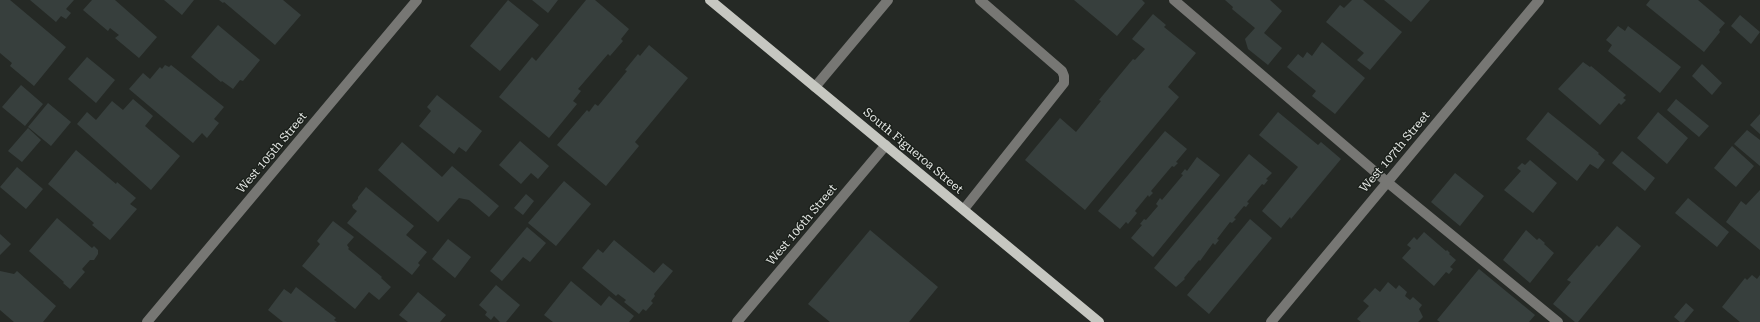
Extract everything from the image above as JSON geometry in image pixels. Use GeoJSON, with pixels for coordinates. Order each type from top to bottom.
{"type":"FeatureCollection","features":[{"type":"Feature","properties":{"kind":"main road","name":"South Figueroa Street"},"geometry":{"type":"LineString","coordinates":[[710,0],[1099,322]]}},
{"type":"Feature","properties":{"kind":"street","name":"West 105th Street"},"geometry":{"type":"LineString","coordinates":[[147,322],[417,0]]}},
{"type":"Feature","properties":{"kind":"street"},"geometry":{"type":"LineString","coordinates":[[816,87],[888,0]]}},
{"type":"Feature","properties":{"kind":"street"},"geometry":{"type":"LineString","coordinates":[[964,209],[1064,83],[1062,71],[980,0]]}},
{"type":"Feature","properties":{"kind":"street"},"geometry":{"type":"LineString","coordinates":[[1174,0],[1387,182],[1558,322]]}},
{"type":"Feature","properties":{"kind":"street","name":"West 107th Street"},"geometry":{"type":"LineString","coordinates":[[1271,322],[1539,0]]}},
{"type":"Feature","properties":{"kind":"street","name":"West 106th Street"},"geometry":{"type":"LineString","coordinates":[[737,322],[886,145]]}},
{"type":"Feature","properties":{"kind":"building"},"geometry":{"type":"Polygon","coordinates":[[[0,0],[10,0],[66,47],[34,86],[10,66],[12,63],[0,53],[0,0]]]}},
{"type":"Feature","properties":{"kind":"building"},"geometry":{"type":"Polygon","coordinates":[[[30,0],[74,0],[66,9],[71,13],[66,19],[61,16],[56,22],[30,0]]]}},
{"type":"Feature","properties":{"kind":"building"},"geometry":{"type":"Polygon","coordinates":[[[92,0],[115,0],[157,37],[139,58],[115,38],[119,35],[110,28],[108,31],[83,10],[92,0]]]}},
{"type":"Feature","properties":{"kind":"building"},"geometry":{"type":"Polygon","coordinates":[[[164,0],[194,0],[182,15],[164,0]]]}},
{"type":"Feature","properties":{"kind":"building"},"geometry":{"type":"Polygon","coordinates":[[[219,0],[283,0],[301,15],[275,45],[224,2],[223,3],[219,0]]]}},
{"type":"Feature","properties":{"kind":"building"},"geometry":{"type":"Polygon","coordinates":[[[508,0],[539,25],[500,71],[470,46],[508,0]]]}},
{"type":"Feature","properties":{"kind":"building"},"geometry":{"type":"Polygon","coordinates":[[[532,0],[558,0],[548,13],[532,0]]]}},
{"type":"Feature","properties":{"kind":"building"},"geometry":{"type":"Polygon","coordinates":[[[586,0],[595,0],[629,29],[621,39],[623,41],[610,56],[608,54],[578,89],[581,91],[573,101],[577,104],[549,138],[499,97],[532,57],[536,61],[586,0]]]}},
{"type":"Feature","properties":{"kind":"building"},"geometry":{"type":"Polygon","coordinates":[[[1074,0],[1142,0],[1145,3],[1117,36],[1074,0]]]}},
{"type":"Feature","properties":{"kind":"building"},"geometry":{"type":"Polygon","coordinates":[[[1225,0],[1270,0],[1282,11],[1264,33],[1282,48],[1268,65],[1248,49],[1245,39],[1255,28],[1232,9],[1233,7],[1225,0]]]}},
{"type":"Feature","properties":{"kind":"building"},"geometry":{"type":"Polygon","coordinates":[[[1352,0],[1363,0],[1402,32],[1370,70],[1357,60],[1364,53],[1326,22],[1340,5],[1344,8],[1352,0]]]}},
{"type":"Feature","properties":{"kind":"building"},"geometry":{"type":"Polygon","coordinates":[[[1384,0],[1430,0],[1411,22],[1384,0]]]}},
{"type":"Feature","properties":{"kind":"building"},"geometry":{"type":"Polygon","coordinates":[[[1650,0],[1698,0],[1725,23],[1719,30],[1720,32],[1704,52],[1646,5],[1650,0]]]}},
{"type":"Feature","properties":{"kind":"building"},"geometry":{"type":"Polygon","coordinates":[[[1153,14],[1166,25],[1164,27],[1196,53],[1168,87],[1179,97],[1085,210],[1025,160],[1060,118],[1076,132],[1101,101],[1099,100],[1133,59],[1135,60],[1145,49],[1132,39],[1153,14]]]}},
{"type":"Feature","properties":{"kind":"building"},"geometry":{"type":"Polygon","coordinates":[[[1740,15],[1760,32],[1751,44],[1731,26],[1740,15]]]}},
{"type":"Feature","properties":{"kind":"building"},"geometry":{"type":"Polygon","coordinates":[[[218,25],[260,60],[243,81],[240,80],[233,89],[222,81],[221,82],[191,57],[218,25]]]}},
{"type":"Feature","properties":{"kind":"building"},"geometry":{"type":"Polygon","coordinates":[[[1618,26],[1625,31],[1628,26],[1681,67],[1660,93],[1608,51],[1612,45],[1606,40],[1618,26]]]}},
{"type":"Feature","properties":{"kind":"building"},"geometry":{"type":"Polygon","coordinates":[[[1322,42],[1365,78],[1335,114],[1312,96],[1316,91],[1287,67],[1298,54],[1303,58],[1307,52],[1312,56],[1322,42]]]}},
{"type":"Feature","properties":{"kind":"building"},"geometry":{"type":"Polygon","coordinates":[[[649,45],[688,78],[635,142],[639,146],[606,186],[557,145],[587,110],[589,112],[595,104],[598,106],[627,71],[625,70],[638,54],[640,56],[649,45]]]}},
{"type":"Feature","properties":{"kind":"building"},"geometry":{"type":"Polygon","coordinates":[[[87,57],[115,80],[96,103],[68,79],[87,57]]]}},
{"type":"Feature","properties":{"kind":"building"},"geometry":{"type":"Polygon","coordinates":[[[1583,62],[1590,67],[1591,66],[1626,95],[1623,98],[1626,100],[1621,105],[1619,103],[1600,125],[1558,89],[1583,62]]]}},
{"type":"Feature","properties":{"kind":"building"},"geometry":{"type":"Polygon","coordinates":[[[1702,64],[1722,83],[1712,95],[1692,76],[1702,64]]]}},
{"type":"Feature","properties":{"kind":"building"},"geometry":{"type":"Polygon","coordinates":[[[165,65],[169,67],[171,65],[224,107],[214,119],[219,123],[207,138],[202,133],[193,143],[129,89],[143,73],[150,79],[160,67],[162,69],[165,65]]]}},
{"type":"Feature","properties":{"kind":"building"},"geometry":{"type":"Polygon","coordinates":[[[21,85],[43,104],[25,126],[2,107],[21,85]]]}},
{"type":"Feature","properties":{"kind":"building"},"geometry":{"type":"Polygon","coordinates":[[[437,95],[482,131],[466,152],[459,147],[454,154],[419,126],[431,111],[427,107],[437,95]]]}},
{"type":"Feature","properties":{"kind":"building"},"geometry":{"type":"Polygon","coordinates":[[[133,99],[153,116],[145,126],[180,156],[151,190],[77,124],[87,112],[96,120],[112,101],[123,110],[133,99]]]}},
{"type":"Feature","properties":{"kind":"building"},"geometry":{"type":"Polygon","coordinates":[[[1676,99],[1709,126],[1699,137],[1667,110],[1676,99]]]}},
{"type":"Feature","properties":{"kind":"building"},"geometry":{"type":"Polygon","coordinates":[[[48,103],[71,122],[51,146],[28,127],[48,103]]]}},
{"type":"Feature","properties":{"kind":"building"},"geometry":{"type":"Polygon","coordinates":[[[1278,112],[1318,145],[1321,142],[1341,159],[1291,219],[1290,217],[1281,228],[1262,211],[1298,167],[1259,135],[1278,112]]]}},
{"type":"Feature","properties":{"kind":"building"},"geometry":{"type":"Polygon","coordinates":[[[1548,112],[1599,153],[1598,154],[1605,160],[1598,169],[1590,164],[1577,181],[1526,139],[1548,112]]]}},
{"type":"Feature","properties":{"kind":"building"},"geometry":{"type":"Polygon","coordinates":[[[1658,112],[1688,138],[1667,164],[1637,138],[1658,112]]]}},
{"type":"Feature","properties":{"kind":"building"},"geometry":{"type":"Polygon","coordinates":[[[1760,114],[1760,134],[1750,125],[1760,114]]]}},
{"type":"Feature","properties":{"kind":"building"},"geometry":{"type":"Polygon","coordinates":[[[28,128],[41,140],[22,162],[8,151],[28,128]]]}},
{"type":"Feature","properties":{"kind":"building"},"geometry":{"type":"Polygon","coordinates":[[[1747,130],[1760,140],[1760,166],[1734,144],[1747,130]]]}},
{"type":"Feature","properties":{"kind":"building"},"geometry":{"type":"Polygon","coordinates":[[[1165,131],[1187,149],[1176,162],[1178,163],[1174,167],[1172,166],[1151,191],[1153,193],[1149,197],[1148,195],[1135,211],[1137,213],[1128,224],[1126,222],[1120,229],[1098,211],[1165,131]]]}},
{"type":"Feature","properties":{"kind":"building"},"geometry":{"type":"Polygon","coordinates":[[[520,141],[549,166],[538,179],[531,173],[521,184],[499,165],[520,141]]]}},
{"type":"Feature","properties":{"kind":"building"},"geometry":{"type":"Polygon","coordinates":[[[402,142],[442,177],[452,166],[499,206],[489,217],[469,200],[459,198],[438,222],[378,170],[402,142]]]}},
{"type":"Feature","properties":{"kind":"building"},"geometry":{"type":"Polygon","coordinates":[[[1732,146],[1754,166],[1736,187],[1714,168],[1732,146]]]}},
{"type":"Feature","properties":{"kind":"building"},"geometry":{"type":"Polygon","coordinates":[[[76,150],[116,184],[117,182],[136,198],[130,204],[137,209],[110,240],[92,225],[94,223],[48,184],[76,150]]]}},
{"type":"Feature","properties":{"kind":"building"},"geometry":{"type":"Polygon","coordinates":[[[1622,151],[1655,178],[1645,191],[1612,163],[1622,151]]]}},
{"type":"Feature","properties":{"kind":"building"},"geometry":{"type":"Polygon","coordinates":[[[1249,154],[1272,173],[1266,179],[1268,180],[1264,185],[1262,184],[1247,202],[1249,203],[1246,207],[1244,206],[1234,218],[1236,219],[1232,223],[1230,222],[1217,239],[1219,240],[1215,245],[1213,243],[1200,261],[1199,260],[1184,278],[1185,279],[1176,287],[1154,268],[1249,154]]]}},
{"type":"Feature","properties":{"kind":"building"},"geometry":{"type":"Polygon","coordinates":[[[1197,157],[1220,175],[1153,257],[1131,238],[1142,225],[1140,224],[1144,219],[1146,220],[1158,206],[1156,204],[1160,198],[1162,200],[1183,175],[1181,174],[1185,169],[1187,171],[1197,157]]]}},
{"type":"Feature","properties":{"kind":"building"},"geometry":{"type":"Polygon","coordinates":[[[1530,160],[1557,183],[1533,213],[1504,190],[1521,171],[1517,168],[1522,163],[1525,165],[1530,160]]]}},
{"type":"Feature","properties":{"kind":"building"},"geometry":{"type":"Polygon","coordinates":[[[17,167],[43,189],[26,209],[0,187],[17,167]]]}},
{"type":"Feature","properties":{"kind":"building"},"geometry":{"type":"Polygon","coordinates":[[[1455,173],[1484,196],[1460,226],[1431,202],[1455,173]]]}},
{"type":"Feature","properties":{"kind":"building"},"geometry":{"type":"Polygon","coordinates":[[[564,181],[591,204],[556,246],[528,223],[564,181]]]}},
{"type":"Feature","properties":{"kind":"building"},"geometry":{"type":"Polygon","coordinates":[[[366,187],[414,226],[406,235],[427,252],[418,263],[420,265],[412,275],[347,223],[357,211],[352,205],[366,187]]]}},
{"type":"Feature","properties":{"kind":"building"},"geometry":{"type":"Polygon","coordinates":[[[1760,190],[1760,250],[1726,222],[1741,201],[1746,205],[1760,190]]]}},
{"type":"Feature","properties":{"kind":"building"},"geometry":{"type":"Polygon","coordinates":[[[526,194],[534,201],[523,215],[514,208],[526,194]]]}},
{"type":"Feature","properties":{"kind":"building"},"geometry":{"type":"Polygon","coordinates":[[[1688,198],[1729,232],[1717,247],[1675,213],[1688,198]]]}},
{"type":"Feature","properties":{"kind":"building"},"geometry":{"type":"Polygon","coordinates":[[[57,218],[92,248],[94,246],[98,250],[98,254],[94,260],[90,260],[82,269],[85,272],[70,289],[29,251],[57,218]]]}},
{"type":"Feature","properties":{"kind":"building"},"geometry":{"type":"Polygon","coordinates":[[[1250,219],[1272,238],[1209,314],[1187,295],[1250,219]]]}},
{"type":"Feature","properties":{"kind":"building"},"geometry":{"type":"Polygon","coordinates":[[[333,221],[354,237],[347,245],[349,248],[348,249],[382,277],[381,278],[391,287],[379,300],[369,292],[355,309],[302,266],[320,244],[317,241],[333,221]]]}},
{"type":"Feature","properties":{"kind":"building"},"geometry":{"type":"Polygon","coordinates":[[[1617,226],[1641,246],[1578,322],[1575,322],[1553,304],[1571,282],[1567,280],[1597,245],[1599,247],[1617,226]]]}},
{"type":"Feature","properties":{"kind":"building"},"geometry":{"type":"Polygon","coordinates":[[[527,227],[546,243],[530,262],[523,257],[502,281],[490,271],[527,227]]]}},
{"type":"Feature","properties":{"kind":"building"},"geometry":{"type":"Polygon","coordinates":[[[870,230],[938,287],[909,322],[830,322],[808,304],[870,230]]]}},
{"type":"Feature","properties":{"kind":"building"},"geometry":{"type":"Polygon","coordinates":[[[1526,230],[1537,240],[1539,238],[1554,253],[1530,283],[1503,260],[1526,230]]]}},
{"type":"Feature","properties":{"kind":"building"},"geometry":{"type":"Polygon","coordinates":[[[1424,232],[1446,251],[1447,250],[1456,260],[1450,267],[1453,269],[1449,274],[1446,272],[1434,286],[1402,258],[1411,248],[1407,245],[1414,237],[1417,240],[1424,232]]]}},
{"type":"Feature","properties":{"kind":"building"},"geometry":{"type":"Polygon","coordinates":[[[0,234],[11,244],[0,255],[0,234]]]}},
{"type":"Feature","properties":{"kind":"building"},"geometry":{"type":"Polygon","coordinates":[[[448,239],[471,257],[455,278],[432,259],[448,239]]]}},
{"type":"Feature","properties":{"kind":"building"},"geometry":{"type":"Polygon","coordinates":[[[614,240],[654,273],[663,263],[673,271],[654,294],[655,296],[651,301],[653,303],[646,311],[643,309],[639,314],[624,302],[626,300],[618,294],[616,296],[582,268],[598,249],[603,253],[614,240]]]}},
{"type":"Feature","properties":{"kind":"building"},"geometry":{"type":"Polygon","coordinates":[[[1479,269],[1535,315],[1529,322],[1440,322],[1437,320],[1479,269]]]}},
{"type":"Feature","properties":{"kind":"building"},"geometry":{"type":"Polygon","coordinates":[[[0,271],[14,274],[17,271],[56,306],[43,322],[14,322],[0,310],[0,271]]]}},
{"type":"Feature","properties":{"kind":"building"},"geometry":{"type":"Polygon","coordinates":[[[1752,275],[1757,279],[1760,275],[1760,322],[1740,322],[1722,307],[1745,278],[1747,280],[1752,275]]]}},
{"type":"Feature","properties":{"kind":"building"},"geometry":{"type":"Polygon","coordinates":[[[571,281],[601,306],[609,296],[634,316],[629,322],[553,322],[544,315],[571,281]]]}},
{"type":"Feature","properties":{"kind":"building"},"geometry":{"type":"Polygon","coordinates":[[[1388,282],[1396,289],[1399,285],[1407,292],[1405,296],[1410,300],[1413,297],[1422,305],[1419,309],[1423,317],[1418,322],[1361,322],[1357,319],[1369,306],[1363,301],[1375,288],[1380,292],[1388,282]]]}},
{"type":"Feature","properties":{"kind":"building"},"geometry":{"type":"Polygon","coordinates":[[[496,285],[520,305],[506,322],[500,322],[494,316],[491,320],[485,315],[487,312],[479,305],[496,285]]]}},
{"type":"Feature","properties":{"kind":"building"},"geometry":{"type":"Polygon","coordinates":[[[296,287],[336,318],[334,320],[337,322],[283,322],[268,310],[284,289],[291,294],[296,287]]]}},
{"type":"Feature","properties":{"kind":"building"},"geometry":{"type":"Polygon","coordinates":[[[418,292],[446,315],[440,322],[408,322],[399,315],[418,292]]]}},
{"type":"Feature","properties":{"kind":"building"},"geometry":{"type":"Polygon","coordinates":[[[1686,303],[1694,310],[1684,322],[1680,322],[1674,317],[1686,303]]]}}]}
